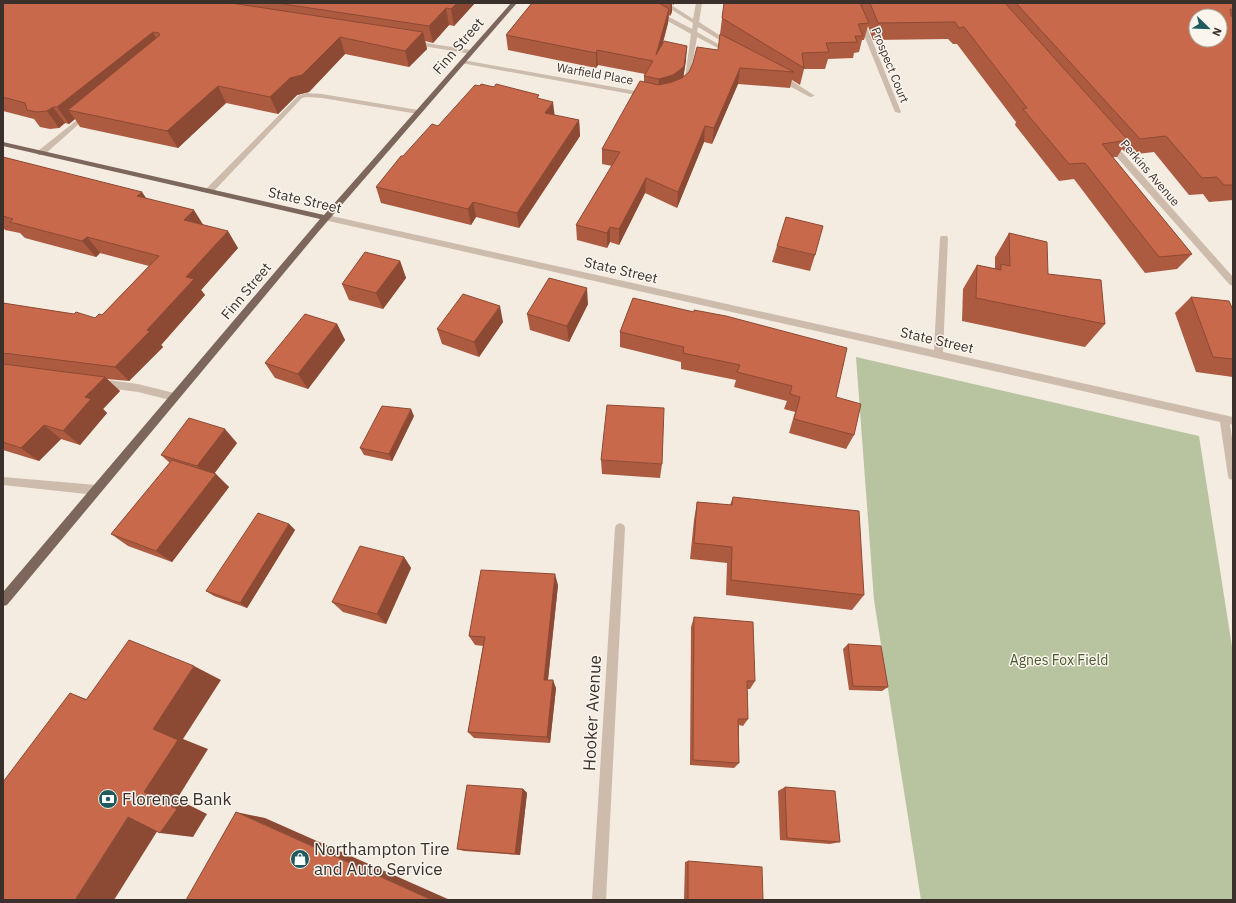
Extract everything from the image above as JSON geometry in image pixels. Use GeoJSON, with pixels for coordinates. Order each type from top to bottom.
{"type":"FeatureCollection","features":[{"type":"Feature","properties":{"kind":"main road","name":"Finn Street"},"geometry":{"type":"LineString","coordinates":[[3,601],[326,218],[514,3]]}},
{"type":"Feature","properties":{"kind":"main road","name":"State Street"},"geometry":{"type":"LineString","coordinates":[[3,144],[326,218]]}},
{"type":"Feature","properties":{"kind":"street"},"geometry":{"type":"LineString","coordinates":[[638,3],[737,52],[664,3]]}},
{"type":"Feature","properties":{"kind":"street"},"geometry":{"type":"LineString","coordinates":[[681,91],[687,81],[699,3]]}},
{"type":"Feature","properties":{"kind":"street","name":"Prospect Court"},"geometry":{"type":"LineString","coordinates":[[854,3],[898,112]]}},
{"type":"Feature","properties":{"kind":"street"},"geometry":{"type":"LineString","coordinates":[[405,42],[471,52]]}},
{"type":"Feature","properties":{"kind":"street","name":"Warfield Place"},"geometry":{"type":"LineString","coordinates":[[463,62],[658,97]]}},
{"type":"Feature","properties":{"kind":"street"},"geometry":{"type":"LineString","coordinates":[[771,72],[812,96],[771,72]]}},
{"type":"Feature","properties":{"kind":"street"},"geometry":{"type":"LineString","coordinates":[[209,191],[300,97],[306,95],[322,96],[418,112]]}},
{"type":"Feature","properties":{"kind":"street"},"geometry":{"type":"LineString","coordinates":[[41,153],[93,110]]}},
{"type":"Feature","properties":{"kind":"street","name":"Perkins Avenue"},"geometry":{"type":"LineString","coordinates":[[1106,139],[1233,283]]}},
{"type":"Feature","properties":{"kind":"street","name":"State Street"},"geometry":{"type":"LineString","coordinates":[[326,218],[1228,420]]}},
{"type":"Feature","properties":{"kind":"street"},"geometry":{"type":"LineString","coordinates":[[938,354],[944,238]]}},
{"type":"Feature","properties":{"kind":"street"},"geometry":{"type":"LineString","coordinates":[[90,382],[138,388],[174,397]]}},
{"type":"Feature","properties":{"kind":"street"},"geometry":{"type":"LineString","coordinates":[[1228,420],[1233,476]]}},
{"type":"Feature","properties":{"kind":"street"},"geometry":{"type":"LineString","coordinates":[[3,481],[96,490]]}},
{"type":"Feature","properties":{"kind":"street","name":"Hooker Avenue"},"geometry":{"type":"LineString","coordinates":[[599,900],[620,528]]}},
{"type":"Feature","properties":{"kind":"green space","name":"Agnes Fox Field"},"geometry":{"type":"Polygon","coordinates":[[[856,357],[1199,436],[1233,653],[1233,900],[921,900],[874,600],[856,357]]]}},
{"type":"Feature","properties":{"kind":"building"},"geometry":{"type":"Polygon","coordinates":[[[3,3],[231,3],[423,32],[405,51],[340,37],[302,75],[290,78],[270,97],[218,86],[167,131],[68,110],[160,35],[159,33],[153,32],[57,107],[53,107],[47,111],[37,112],[27,110],[25,103],[3,97],[3,3]]]}},
{"type":"Feature","properties":{"kind":"building"},"geometry":{"type":"Polygon","coordinates":[[[277,3],[457,3],[451,9],[446,8],[429,26],[277,3]]]}},
{"type":"Feature","properties":{"kind":"building"},"geometry":{"type":"Polygon","coordinates":[[[532,3],[659,3],[669,9],[656,55],[664,41],[687,46],[684,66],[673,75],[659,79],[644,76],[653,61],[597,50],[596,53],[506,35],[532,3]]]}},
{"type":"Feature","properties":{"kind":"building"},"geometry":{"type":"Polygon","coordinates":[[[724,3],[860,3],[869,23],[858,24],[863,36],[855,36],[857,42],[826,43],[829,52],[802,53],[804,68],[722,18],[724,3]]]}},
{"type":"Feature","properties":{"kind":"building"},"geometry":{"type":"Polygon","coordinates":[[[870,3],[1005,3],[1128,140],[1102,144],[1192,254],[1159,257],[1085,163],[1069,164],[1023,109],[1027,108],[964,27],[959,28],[955,22],[878,23],[870,3]]]}},
{"type":"Feature","properties":{"kind":"building"},"geometry":{"type":"Polygon","coordinates":[[[1016,3],[1233,3],[1233,10],[1230,9],[1231,16],[1233,17],[1233,185],[1224,185],[1217,177],[1202,178],[1166,136],[1140,139],[1016,3]]]}},
{"type":"Feature","properties":{"kind":"building"},"geometry":{"type":"Polygon","coordinates":[[[720,34],[794,72],[740,68],[714,128],[705,126],[678,192],[646,178],[619,229],[610,227],[607,233],[576,225],[620,152],[602,149],[640,81],[659,85],[682,78],[689,72],[697,47],[718,50],[720,34]]]}},
{"type":"Feature","properties":{"kind":"building"},"geometry":{"type":"Polygon","coordinates":[[[481,84],[494,87],[496,84],[539,95],[537,98],[553,102],[545,113],[579,120],[517,213],[473,202],[468,209],[376,187],[401,156],[403,156],[432,124],[438,126],[475,85],[480,86],[481,84]]]}},
{"type":"Feature","properties":{"kind":"building"},"geometry":{"type":"Polygon","coordinates":[[[3,157],[142,192],[137,196],[194,210],[184,220],[228,231],[186,277],[194,279],[147,330],[150,331],[115,367],[3,353],[3,303],[74,314],[76,312],[95,318],[99,314],[102,315],[159,256],[87,237],[82,241],[10,222],[13,219],[3,216],[3,157]]]}},
{"type":"Feature","properties":{"kind":"building"},"geometry":{"type":"Polygon","coordinates":[[[786,217],[823,226],[815,255],[777,246],[786,217]]]}},
{"type":"Feature","properties":{"kind":"building"},"geometry":{"type":"Polygon","coordinates":[[[1009,233],[1047,242],[1048,274],[1101,280],[1105,324],[976,298],[977,265],[1001,270],[1001,264],[1010,266],[1009,233]]]}},
{"type":"Feature","properties":{"kind":"building"},"geometry":{"type":"Polygon","coordinates":[[[365,252],[400,261],[376,293],[342,284],[365,252]]]}},
{"type":"Feature","properties":{"kind":"building"},"geometry":{"type":"Polygon","coordinates":[[[549,278],[587,288],[567,326],[527,314],[549,278]]]}},
{"type":"Feature","properties":{"kind":"building"},"geometry":{"type":"Polygon","coordinates":[[[463,294],[500,306],[474,342],[437,329],[463,294]]]}},
{"type":"Feature","properties":{"kind":"building"},"geometry":{"type":"Polygon","coordinates":[[[1191,297],[1229,301],[1233,310],[1233,359],[1213,357],[1191,297]]]}},
{"type":"Feature","properties":{"kind":"building"},"geometry":{"type":"Polygon","coordinates":[[[633,298],[694,312],[694,310],[726,316],[847,348],[836,397],[861,404],[854,435],[794,419],[800,397],[790,394],[792,386],[737,372],[740,365],[683,353],[684,347],[620,332],[633,298]]]}},
{"type":"Feature","properties":{"kind":"building"},"geometry":{"type":"Polygon","coordinates":[[[305,314],[337,324],[298,374],[265,363],[305,314]]]}},
{"type":"Feature","properties":{"kind":"building"},"geometry":{"type":"Polygon","coordinates":[[[3,364],[105,377],[85,397],[91,399],[63,431],[44,425],[21,448],[3,442],[3,364]]]}},
{"type":"Feature","properties":{"kind":"building"},"geometry":{"type":"Polygon","coordinates":[[[607,405],[664,408],[662,464],[601,460],[607,405]]]}},
{"type":"Feature","properties":{"kind":"building"},"geometry":{"type":"Polygon","coordinates":[[[382,406],[411,409],[389,454],[360,448],[382,406]]]}},
{"type":"Feature","properties":{"kind":"building"},"geometry":{"type":"Polygon","coordinates":[[[189,418],[225,429],[197,466],[161,455],[189,418]]]}},
{"type":"Feature","properties":{"kind":"building"},"geometry":{"type":"Polygon","coordinates":[[[172,460],[216,474],[156,551],[111,534],[172,460]]]}},
{"type":"Feature","properties":{"kind":"building"},"geometry":{"type":"Polygon","coordinates":[[[733,497],[859,511],[864,595],[731,580],[732,547],[694,543],[697,502],[732,505],[733,497]]]}},
{"type":"Feature","properties":{"kind":"building"},"geometry":{"type":"Polygon","coordinates":[[[258,513],[289,524],[240,603],[206,591],[258,513]]]}},
{"type":"Feature","properties":{"kind":"building"},"geometry":{"type":"Polygon","coordinates":[[[360,546],[404,557],[377,614],[332,602],[360,546]]]}},
{"type":"Feature","properties":{"kind":"building"},"geometry":{"type":"Polygon","coordinates":[[[481,570],[555,574],[544,680],[553,680],[547,737],[468,732],[485,637],[469,636],[481,570]]]}},
{"type":"Feature","properties":{"kind":"building"},"geometry":{"type":"Polygon","coordinates":[[[694,617],[753,622],[755,681],[747,681],[748,719],[738,719],[739,763],[693,760],[694,617]]]}},
{"type":"Feature","properties":{"kind":"building","name":"Florence Bank"},"geometry":{"type":"Polygon","coordinates":[[[129,640],[194,666],[153,729],[178,740],[144,792],[177,809],[160,833],[128,817],[75,900],[3,900],[3,782],[70,693],[86,700],[129,640]]]}},
{"type":"Feature","properties":{"kind":"building"},"geometry":{"type":"Polygon","coordinates":[[[848,644],[881,646],[888,687],[853,686],[848,644]]]}},
{"type":"Feature","properties":{"kind":"building"},"geometry":{"type":"Polygon","coordinates":[[[467,785],[523,789],[515,854],[457,849],[467,785]]]}},
{"type":"Feature","properties":{"kind":"building"},"geometry":{"type":"Polygon","coordinates":[[[785,787],[835,791],[840,842],[787,838],[785,787]]]}},
{"type":"Feature","properties":{"kind":"building","name":"Northampton Tire and Auto Service"},"geometry":{"type":"Polygon","coordinates":[[[236,812],[432,900],[186,900],[236,812]]]}},
{"type":"Feature","properties":{"kind":"building"},"geometry":{"type":"Polygon","coordinates":[[[688,861],[762,867],[763,900],[688,900],[688,861]]]}},
{"type":"Feature","properties":{"kind":"place","name":"Florence Bank"},"geometry":{"type":"Point","coordinates":[108,799]}},
{"type":"Feature","properties":{"kind":"place","name":"Northampton Tire and Auto Service"},"geometry":{"type":"Point","coordinates":[300,859]}}]}
